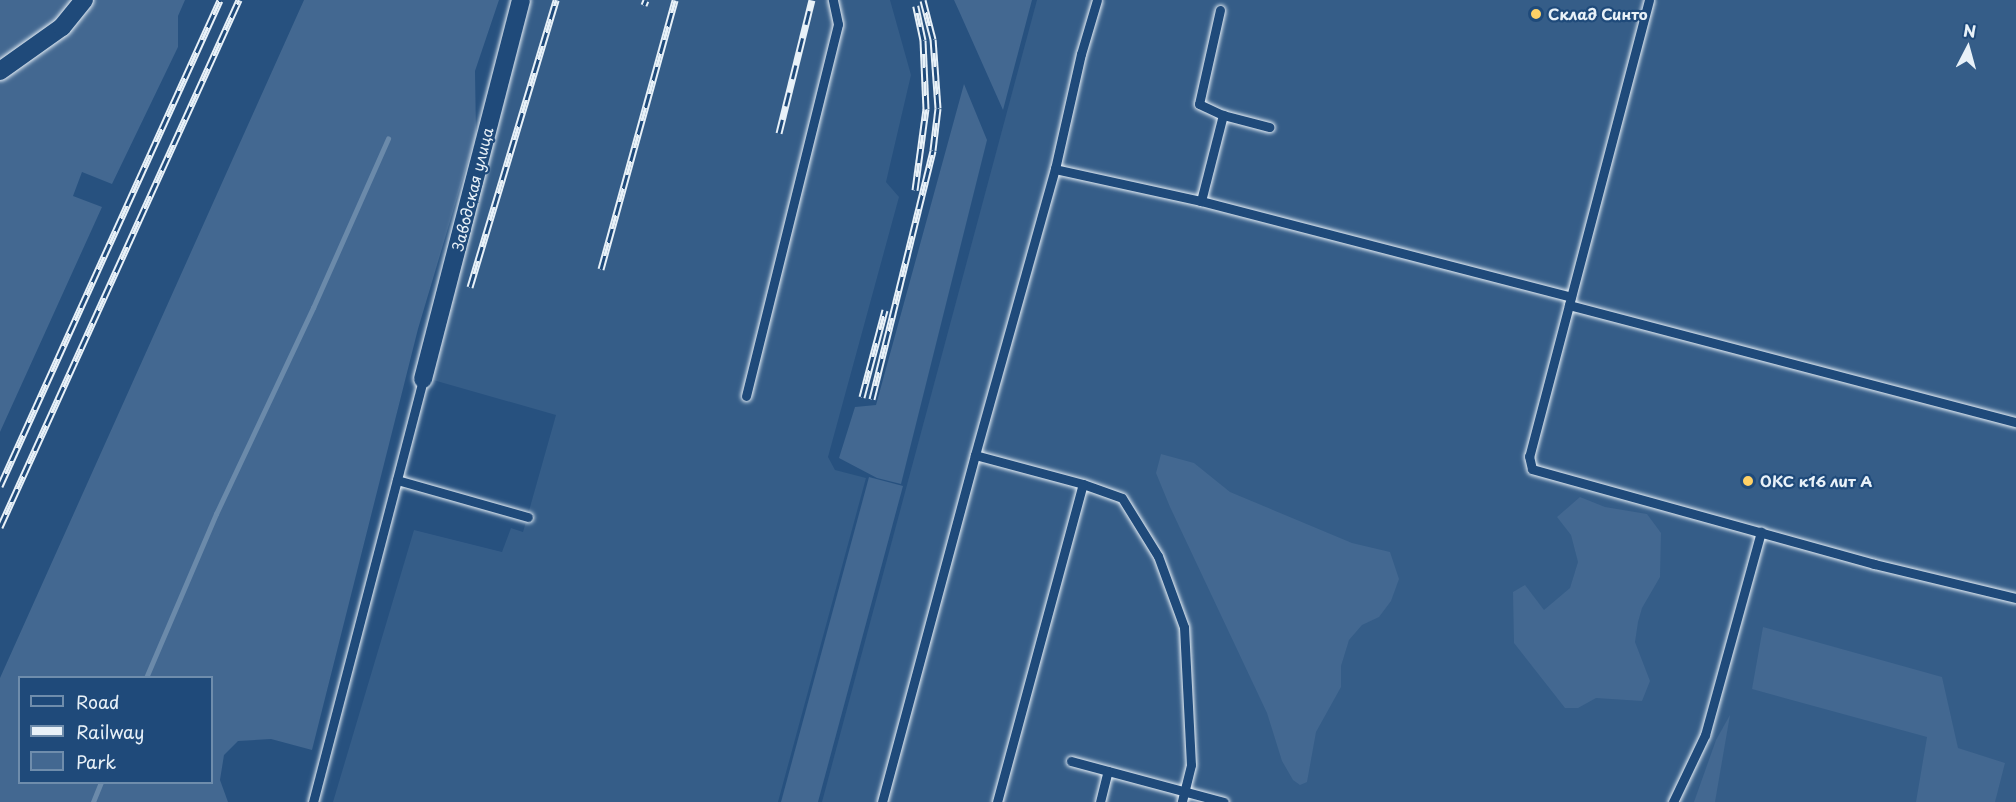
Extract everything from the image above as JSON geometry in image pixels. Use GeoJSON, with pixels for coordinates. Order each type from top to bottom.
{"type":"FeatureCollection","features":[{"type":"Feature","properties":{"kind":"street"},"geometry":{"type":"LineString","coordinates":[[0,71],[62,27],[84,0]]}},
{"type":"Feature","properties":{"kind":"street","name":"Заводская улица"},"geometry":{"type":"LineString","coordinates":[[423,379],[521,0]]}},
{"type":"Feature","properties":{"kind":"lane"},"geometry":{"type":"LineString","coordinates":[[746,396],[838,24],[833,0]]}},
{"type":"Feature","properties":{"kind":"lane"},"geometry":{"type":"LineString","coordinates":[[882,802],[975,454],[1055,169],[1081,54],[1097,0]]}},
{"type":"Feature","properties":{"kind":"lane"},"geometry":{"type":"LineString","coordinates":[[1649,0],[1528,456],[1532,469],[1874,564],[2016,598]]}},
{"type":"Feature","properties":{"kind":"lane"},"geometry":{"type":"LineString","coordinates":[[1220,10],[1199,104],[1223,115],[1269,127]]}},
{"type":"Feature","properties":{"kind":"lane"},"geometry":{"type":"LineString","coordinates":[[1201,201],[1223,115]]}},
{"type":"Feature","properties":{"kind":"lane"},"geometry":{"type":"LineString","coordinates":[[1055,169],[1201,201],[2016,422]]}},
{"type":"Feature","properties":{"kind":"lane"},"geometry":{"type":"LineString","coordinates":[[313,802],[423,379]]}},
{"type":"Feature","properties":{"kind":"lane"},"geometry":{"type":"LineString","coordinates":[[975,454],[1083,484],[1122,498],[1158,556],[1184,627],[1191,765],[1182,802]]}},
{"type":"Feature","properties":{"kind":"lane"},"geometry":{"type":"LineString","coordinates":[[397,480],[528,517]]}},
{"type":"Feature","properties":{"kind":"lane"},"geometry":{"type":"LineString","coordinates":[[998,802],[1083,484]]}},
{"type":"Feature","properties":{"kind":"lane"},"geometry":{"type":"LineString","coordinates":[[1673,802],[1705,735],[1761,532]]}},
{"type":"Feature","properties":{"kind":"lane"},"geometry":{"type":"LineString","coordinates":[[1071,761],[1224,802]]}},
{"type":"Feature","properties":{"kind":"lane"},"geometry":{"type":"LineString","coordinates":[[1100,802],[1108,771]]}},
{"type":"Feature","properties":{"kind":"shaded area"},"geometry":{"type":"Polygon","coordinates":[[[531,0],[890,0],[911,75],[886,182],[899,197],[828,457],[835,470],[866,478],[778,802],[333,802],[414,530],[502,552],[511,528],[523,532],[556,415],[433,380],[531,0]]]}},
{"type":"Feature","properties":{"kind":"shaded area"},"geometry":{"type":"Polygon","coordinates":[[[1037,0],[2016,0],[2016,802],[822,802],[1037,0]]]}},
{"type":"Feature","properties":{"kind":"green space"},"geometry":{"type":"Polygon","coordinates":[[[0,0],[185,0],[178,16],[178,47],[112,184],[82,172],[73,196],[102,207],[0,432],[0,0]]]}},
{"type":"Feature","properties":{"kind":"green space"},"geometry":{"type":"Polygon","coordinates":[[[304,0],[499,0],[475,71],[476,134],[418,329],[312,750],[271,739],[238,741],[224,755],[220,780],[228,802],[0,802],[0,678],[304,0]]]}},
{"type":"Feature","properties":{"kind":"green space"},"geometry":{"type":"Polygon","coordinates":[[[954,0],[1032,0],[1003,110],[959,11],[954,0]]]}},
{"type":"Feature","properties":{"kind":"green space"},"geometry":{"type":"Polygon","coordinates":[[[964,84],[987,140],[901,484],[877,478],[839,458],[855,407],[876,405],[964,84]]]}},
{"type":"Feature","properties":{"kind":"green space"},"geometry":{"type":"Polygon","coordinates":[[[1161,454],[1194,463],[1230,492],[1352,543],[1390,552],[1399,579],[1391,601],[1379,617],[1362,625],[1349,640],[1341,666],[1341,687],[1316,732],[1307,782],[1300,785],[1293,780],[1282,761],[1267,713],[1156,473],[1161,454]]]}},
{"type":"Feature","properties":{"kind":"green space"},"geometry":{"type":"Polygon","coordinates":[[[869,477],[903,486],[818,802],[781,802],[869,477]]]}},
{"type":"Feature","properties":{"kind":"green space"},"geometry":{"type":"Polygon","coordinates":[[[1580,497],[1605,507],[1647,514],[1661,533],[1660,577],[1642,608],[1635,642],[1650,681],[1642,701],[1596,698],[1578,708],[1565,708],[1514,643],[1513,592],[1525,585],[1544,610],[1570,588],[1578,562],[1571,535],[1557,517],[1580,497]]]}},
{"type":"Feature","properties":{"kind":"green space"},"geometry":{"type":"Polygon","coordinates":[[[1763,627],[1942,677],[1958,748],[2005,763],[1995,802],[1916,802],[1927,737],[1752,689],[1763,627]]]}},
{"type":"Feature","properties":{"kind":"green space"},"geometry":{"type":"Polygon","coordinates":[[[1730,715],[1715,802],[1694,802],[1716,740],[1730,715]]]}},
{"type":"Feature","properties":{"kind":"waterway"},"geometry":{"type":"LineString","coordinates":[[147,676],[216,514],[313,308],[388,139]]}},
{"type":"Feature","properties":{"kind":"waterway"},"geometry":{"type":"LineString","coordinates":[[93,802],[100,784]]}},
{"type":"Feature","properties":{"kind":"railway"},"geometry":{"type":"LineString","coordinates":[[0,486],[220,0]]}},
{"type":"Feature","properties":{"kind":"railway"},"geometry":{"type":"LineString","coordinates":[[0,527],[239,0]]}},
{"type":"Feature","properties":{"kind":"railway"},"geometry":{"type":"LineString","coordinates":[[470,287],[556,0]]}},
{"type":"Feature","properties":{"kind":"railway"},"geometry":{"type":"LineString","coordinates":[[644,5],[646,0]]}},
{"type":"Feature","properties":{"kind":"railway"},"geometry":{"type":"LineString","coordinates":[[601,269],[675,0]]}},
{"type":"Feature","properties":{"kind":"railway"},"geometry":{"type":"LineString","coordinates":[[779,133],[812,0]]}},
{"type":"Feature","properties":{"kind":"railway"},"geometry":{"type":"LineString","coordinates":[[872,399],[933,150],[938,108],[933,39],[923,0]]}},
{"type":"Feature","properties":{"kind":"railway"},"geometry":{"type":"LineString","coordinates":[[915,190],[926,109],[923,40],[916,6]]}},
{"type":"Feature","properties":{"kind":"railway"},"geometry":{"type":"LineString","coordinates":[[862,397],[885,310]]}},
{"type":"Feature","properties":{"kind":"place","name":"Склад Синто"},"geometry":{"type":"Point","coordinates":[1536,14]}},
{"type":"Feature","properties":{"kind":"place","name":"ОКС к16 лит А"},"geometry":{"type":"Point","coordinates":[1748,481]}}]}
